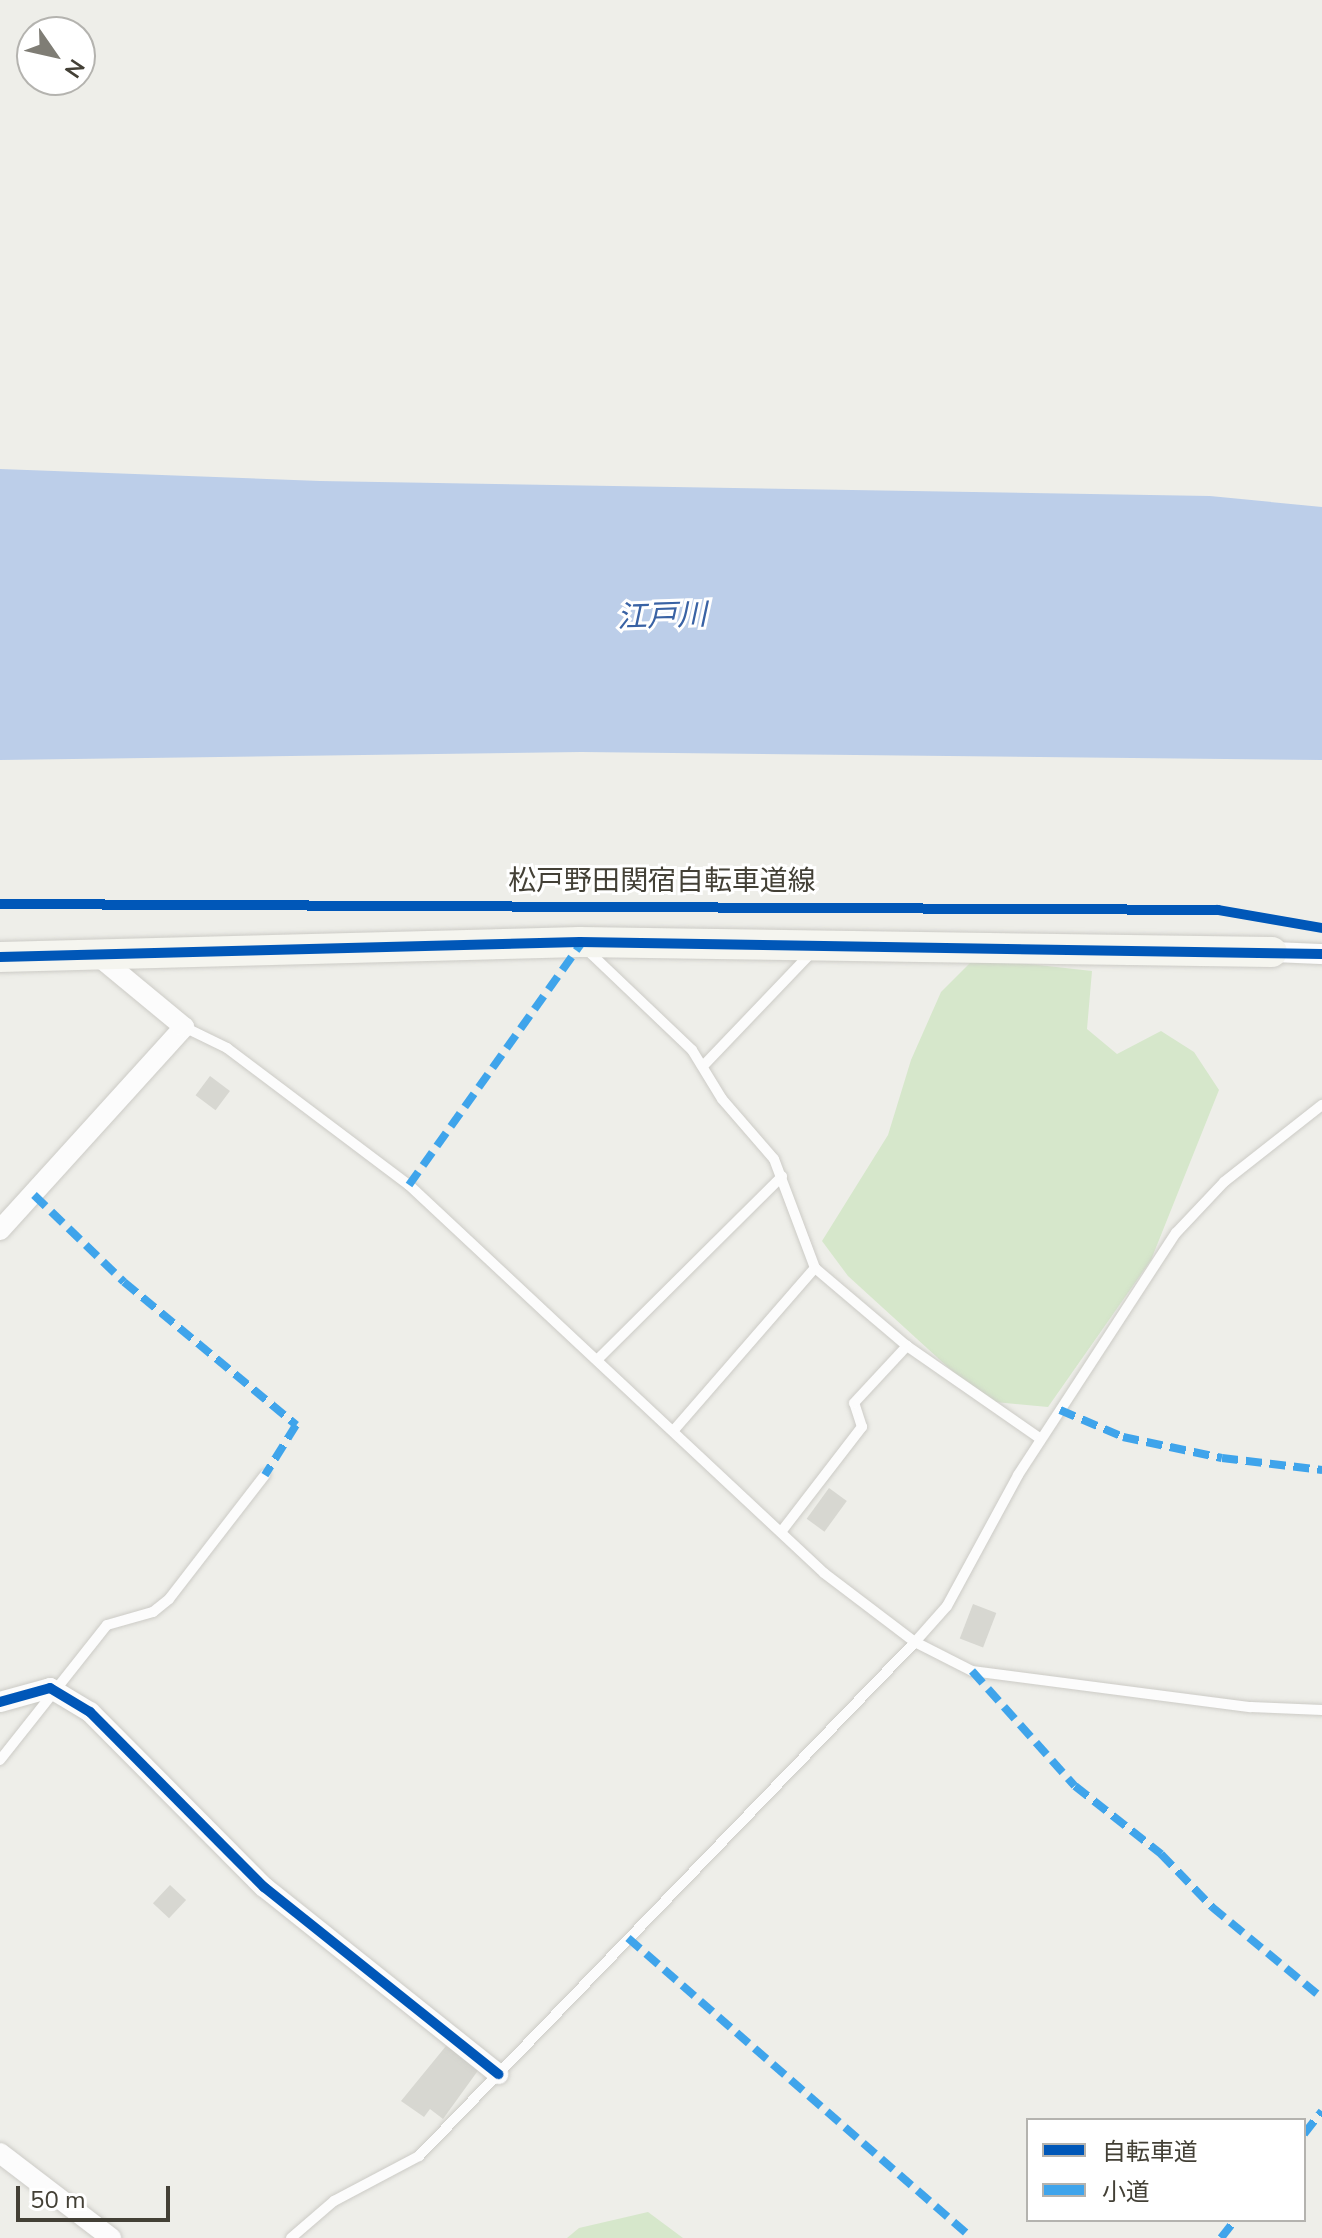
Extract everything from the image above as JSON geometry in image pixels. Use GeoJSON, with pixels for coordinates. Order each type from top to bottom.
{"type":"FeatureCollection","features":[{"type":"Feature","properties":{"kind":"street"},"geometry":{"type":"LineString","coordinates":[[0,957],[580,942],[1322,954]]}},
{"type":"Feature","properties":{"kind":"street"},"geometry":{"type":"LineString","coordinates":[[0,1230],[184,1027],[97,955]]}},
{"type":"Feature","properties":{"kind":"street"},"geometry":{"type":"LineString","coordinates":[[0,1702],[57,1690],[108,1729],[264,1887],[498,2074]]}},
{"type":"Feature","properties":{"kind":"street"},"geometry":{"type":"LineString","coordinates":[[0,2153],[111,2238]]}},
{"type":"Feature","properties":{"kind":"lane"},"geometry":{"type":"LineString","coordinates":[[580,942],[704,1065],[722,1099],[774,1159],[815,1268],[907,1346],[1041,1439]]}},
{"type":"Feature","properties":{"kind":"lane"},"geometry":{"type":"LineString","coordinates":[[704,1065],[815,947]]}},
{"type":"Feature","properties":{"kind":"lane"},"geometry":{"type":"LineString","coordinates":[[184,1027],[227,1048],[409,1185],[599,1358],[824,1573],[915,1642],[972,1671],[1251,1707],[1322,1710]]}},
{"type":"Feature","properties":{"kind":"lane"},"geometry":{"type":"LineString","coordinates":[[291,2238],[334,2201],[419,2156],[915,1642],[947,1606],[1041,1439],[1176,1233],[1224,1182],[1322,1105]]}},
{"type":"Feature","properties":{"kind":"lane"},"geometry":{"type":"LineString","coordinates":[[599,1358],[782,1176]]}},
{"type":"Feature","properties":{"kind":"lane"},"geometry":{"type":"LineString","coordinates":[[674,1430],[815,1268]]}},
{"type":"Feature","properties":{"kind":"lane"},"geometry":{"type":"LineString","coordinates":[[781,1532],[862,1427],[854,1403],[907,1346]]}},
{"type":"Feature","properties":{"kind":"lane"},"geometry":{"type":"LineString","coordinates":[[0,1760],[107,1625],[153,1612],[169,1599],[265,1475]]}},
{"type":"Feature","properties":{"kind":"green space"},"geometry":{"type":"Polygon","coordinates":[[[975,958],[1092,971],[1087,1029],[1117,1054],[1161,1031],[1194,1052],[1219,1090],[1151,1260],[1048,1407],[985,1401],[848,1276],[822,1241],[888,1135],[911,1060],[941,992],[975,958]]]}},
{"type":"Feature","properties":{"kind":"green space"},"geometry":{"type":"Polygon","coordinates":[[[648,2212],[683,2238],[567,2238],[579,2228],[648,2212]]]}},
{"type":"Feature","properties":{"kind":"water","name":"江戸川"},"geometry":{"type":"Polygon","coordinates":[[[0,469],[320,481],[1210,496],[1322,507],[1322,760],[581,752],[0,760],[0,469]]]}},
{"type":"Feature","properties":{"kind":"building"},"geometry":{"type":"Polygon","coordinates":[[[210,1076],[230,1091],[216,1110],[196,1095],[210,1076]]]}},
{"type":"Feature","properties":{"kind":"building"},"geometry":{"type":"Polygon","coordinates":[[[829,1488],[847,1501],[824,1532],[807,1519],[829,1488]]]}},
{"type":"Feature","properties":{"kind":"building"},"geometry":{"type":"Polygon","coordinates":[[[973,1604],[996,1613],[983,1648],[960,1639],[973,1604]]]}},
{"type":"Feature","properties":{"kind":"building"},"geometry":{"type":"Polygon","coordinates":[[[170,1885],[186,1900],[169,1918],[153,1903],[170,1885]]]}},
{"type":"Feature","properties":{"kind":"building"},"geometry":{"type":"Polygon","coordinates":[[[446,2046],[482,2065],[443,2119],[430,2109],[424,2117],[401,2101],[446,2046]]]}},
{"type":"Feature","properties":{"kind":"marked path"},"geometry":{"type":"LineString","coordinates":[[409,1185],[581,944]]}},
{"type":"Feature","properties":{"kind":"marked path"},"geometry":{"type":"LineString","coordinates":[[34,1195],[124,1282],[296,1425],[265,1475]]}},
{"type":"Feature","properties":{"kind":"marked path"},"geometry":{"type":"LineString","coordinates":[[1060,1410],[1123,1437],[1222,1458],[1322,1470]]}},
{"type":"Feature","properties":{"kind":"marked path"},"geometry":{"type":"LineString","coordinates":[[972,1671],[1075,1786],[1161,1854],[1212,1907],[1322,1998]]}},
{"type":"Feature","properties":{"kind":"marked path"},"geometry":{"type":"LineString","coordinates":[[628,1938],[972,2238]]}},
{"type":"Feature","properties":{"kind":"marked path"},"geometry":{"type":"LineString","coordinates":[[1306,2131],[1322,2111]]}},
{"type":"Feature","properties":{"kind":"marked path"},"geometry":{"type":"LineString","coordinates":[[1221,2238],[1233,2222]]}},
{"type":"Feature","properties":{"kind":"cycle path","name":"松戸野田関宿自転車道線"},"geometry":{"type":"LineString","coordinates":[[0,904],[1218,910],[1322,928]]}},
{"type":"Feature","properties":{"kind":"cycle path"},"geometry":{"type":"LineString","coordinates":[[0,957],[580,942],[1322,954]]}},
{"type":"Feature","properties":{"kind":"cycle path"},"geometry":{"type":"LineString","coordinates":[[0,1702],[50,1688],[90,1712],[264,1887],[498,2074]]}}]}
